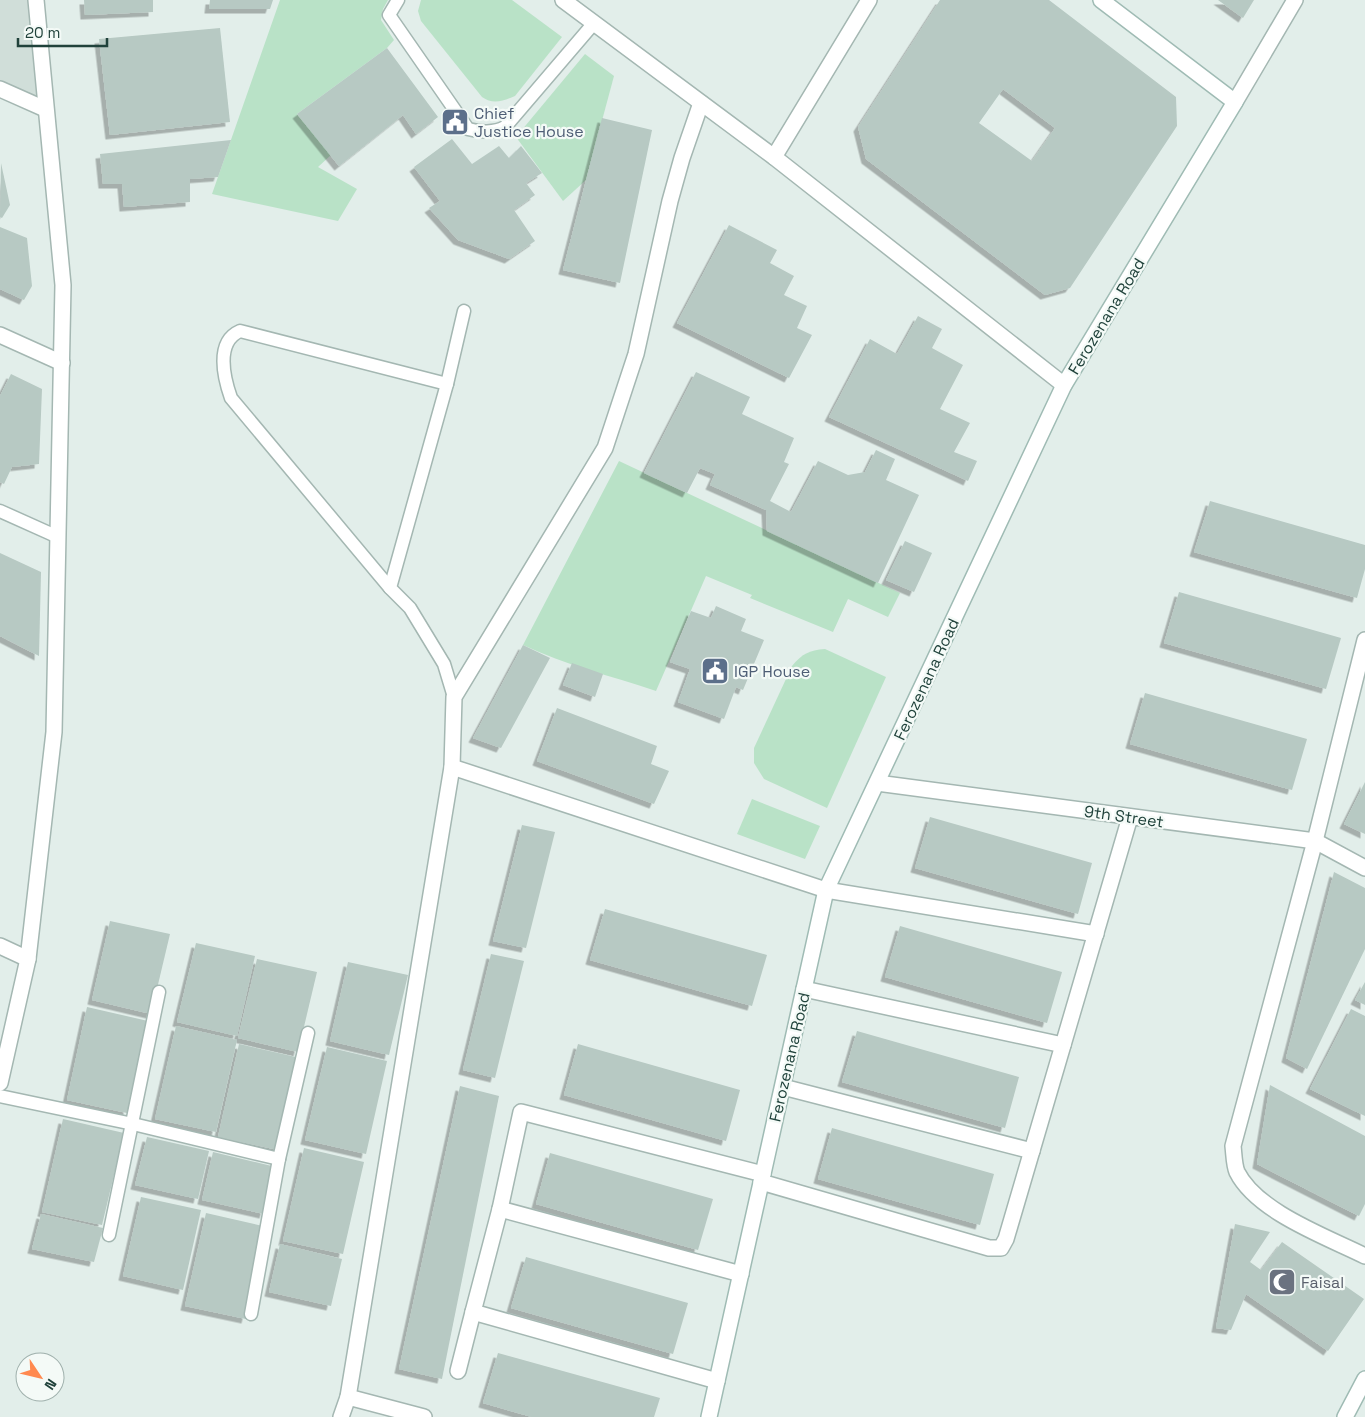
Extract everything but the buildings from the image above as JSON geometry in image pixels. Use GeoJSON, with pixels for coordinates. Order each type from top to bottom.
{"type":"FeatureCollection","features":[{"type":"Feature","properties":{"kind":"street"},"geometry":{"type":"LineString","coordinates":[[0,1083],[28,959],[54,732],[63,285],[36,0]]}},
{"type":"Feature","properties":{"kind":"street"},"geometry":{"type":"LineString","coordinates":[[563,0],[774,157],[1064,385]]}},
{"type":"Feature","properties":{"kind":"street"},"geometry":{"type":"LineString","coordinates":[[774,157],[869,0]]}},
{"type":"Feature","properties":{"kind":"street"},"geometry":{"type":"LineString","coordinates":[[1101,0],[1235,102]]}},
{"type":"Feature","properties":{"kind":"street","name":"Ferozenana Road"},"geometry":{"type":"LineString","coordinates":[[709,1417],[826,890],[1064,385],[1295,0]]}},
{"type":"Feature","properties":{"kind":"street"},"geometry":{"type":"LineString","coordinates":[[0,90],[45,109]]}},
{"type":"Feature","properties":{"kind":"street"},"geometry":{"type":"LineString","coordinates":[[341,1417],[348,1397],[452,767],[454,698],[605,448],[636,354],[679,166],[701,103]]}},
{"type":"Feature","properties":{"kind":"street"},"geometry":{"type":"LineString","coordinates":[[0,335],[62,362]]}},
{"type":"Feature","properties":{"kind":"street"},"geometry":{"type":"LineString","coordinates":[[1365,640],[1315,841],[1233,1146],[1237,1171],[1252,1194],[1272,1209],[1365,1256]]}},
{"type":"Feature","properties":{"kind":"street"},"geometry":{"type":"LineString","coordinates":[[452,767],[826,890],[1096,934]]}},
{"type":"Feature","properties":{"kind":"street","name":"9th Street"},"geometry":{"type":"LineString","coordinates":[[877,783],[1315,841],[1365,868]]}},
{"type":"Feature","properties":{"kind":"street"},"geometry":{"type":"LineString","coordinates":[[458,1371],[500,1209],[521,1112],[762,1178],[989,1248],[1001,1248],[1006,1239],[1130,817]]}},
{"type":"Feature","properties":{"kind":"street"},"geometry":{"type":"LineString","coordinates":[[0,946],[28,959]]}},
{"type":"Feature","properties":{"kind":"street"},"geometry":{"type":"LineString","coordinates":[[804,989],[1063,1046]]}},
{"type":"Feature","properties":{"kind":"street"},"geometry":{"type":"LineString","coordinates":[[783,1087],[1032,1151]]}},
{"type":"Feature","properties":{"kind":"street"},"geometry":{"type":"LineString","coordinates":[[500,1209],[740,1274]]}},
{"type":"Feature","properties":{"kind":"street"},"geometry":{"type":"LineString","coordinates":[[473,1312],[717,1381]]}},
{"type":"Feature","properties":{"kind":"street"},"geometry":{"type":"LineString","coordinates":[[1345,1417],[1365,1379]]}},
{"type":"Feature","properties":{"kind":"street"},"geometry":{"type":"LineString","coordinates":[[348,1397],[424,1417]]}},
{"type":"Feature","properties":{"kind":"lane"},"geometry":{"type":"LineString","coordinates":[[398,0],[389,15],[468,129],[476,131],[500,130],[505,127],[594,23]]}},
{"type":"Feature","properties":{"kind":"lane"},"geometry":{"type":"LineString","coordinates":[[390,588],[447,384],[464,311]]}},
{"type":"Feature","properties":{"kind":"lane"},"geometry":{"type":"LineString","coordinates":[[447,384],[240,331],[234,334],[226,345],[223,362],[226,384],[231,398],[390,588],[410,608],[444,664],[454,698]]}},
{"type":"Feature","properties":{"kind":"lane"},"geometry":{"type":"LineString","coordinates":[[0,511],[58,537]]}},
{"type":"Feature","properties":{"kind":"lane"},"geometry":{"type":"LineString","coordinates":[[109,1235],[159,992]]}},
{"type":"Feature","properties":{"kind":"lane"},"geometry":{"type":"LineString","coordinates":[[251,1314],[279,1159],[308,1033]]}},
{"type":"Feature","properties":{"kind":"lane"},"geometry":{"type":"LineString","coordinates":[[0,1096],[133,1124],[279,1159]]}},
{"type":"Feature","properties":{"kind":"shaded area"},"geometry":{"type":"Polygon","coordinates":[[[0,0],[36,0],[45,109],[0,89],[0,0]]]}},
{"type":"Feature","properties":{"kind":"green space"},"geometry":{"type":"Polygon","coordinates":[[[280,0],[388,0],[383,9],[381,20],[394,40],[387,48],[297,114],[331,155],[318,167],[357,189],[338,221],[212,194],[280,0]]]}},
{"type":"Feature","properties":{"kind":"green space"},"geometry":{"type":"Polygon","coordinates":[[[421,0],[512,0],[562,37],[515,96],[502,101],[490,101],[482,97],[421,21],[418,11],[421,0]]]}},
{"type":"Feature","properties":{"kind":"green space"},"geometry":{"type":"Polygon","coordinates":[[[585,54],[614,76],[586,180],[563,201],[516,137],[585,54]]]}},
{"type":"Feature","properties":{"kind":"green space"},"geometry":{"type":"Polygon","coordinates":[[[619,461],[900,593],[888,617],[848,599],[833,632],[750,598],[752,595],[706,576],[656,691],[572,664],[523,645],[619,461]]]}},
{"type":"Feature","properties":{"kind":"green space"},"geometry":{"type":"Polygon","coordinates":[[[825,649],[886,677],[827,808],[764,779],[754,763],[754,748],[792,666],[806,653],[825,649]]]}},
{"type":"Feature","properties":{"kind":"green space"},"geometry":{"type":"Polygon","coordinates":[[[752,799],[820,826],[805,859],[737,834],[752,799]]]}},
{"type":"Feature","properties":{"kind":"place","name":"Chief Justice House"},"geometry":{"type":"Point","coordinates":[455,122]}},
{"type":"Feature","properties":{"kind":"place","name":"IGP House"},"geometry":{"type":"Point","coordinates":[715,671]}},
{"type":"Feature","properties":{"kind":"place","name":"Faisal"},"geometry":{"type":"Point","coordinates":[1282,1282]}}]}
